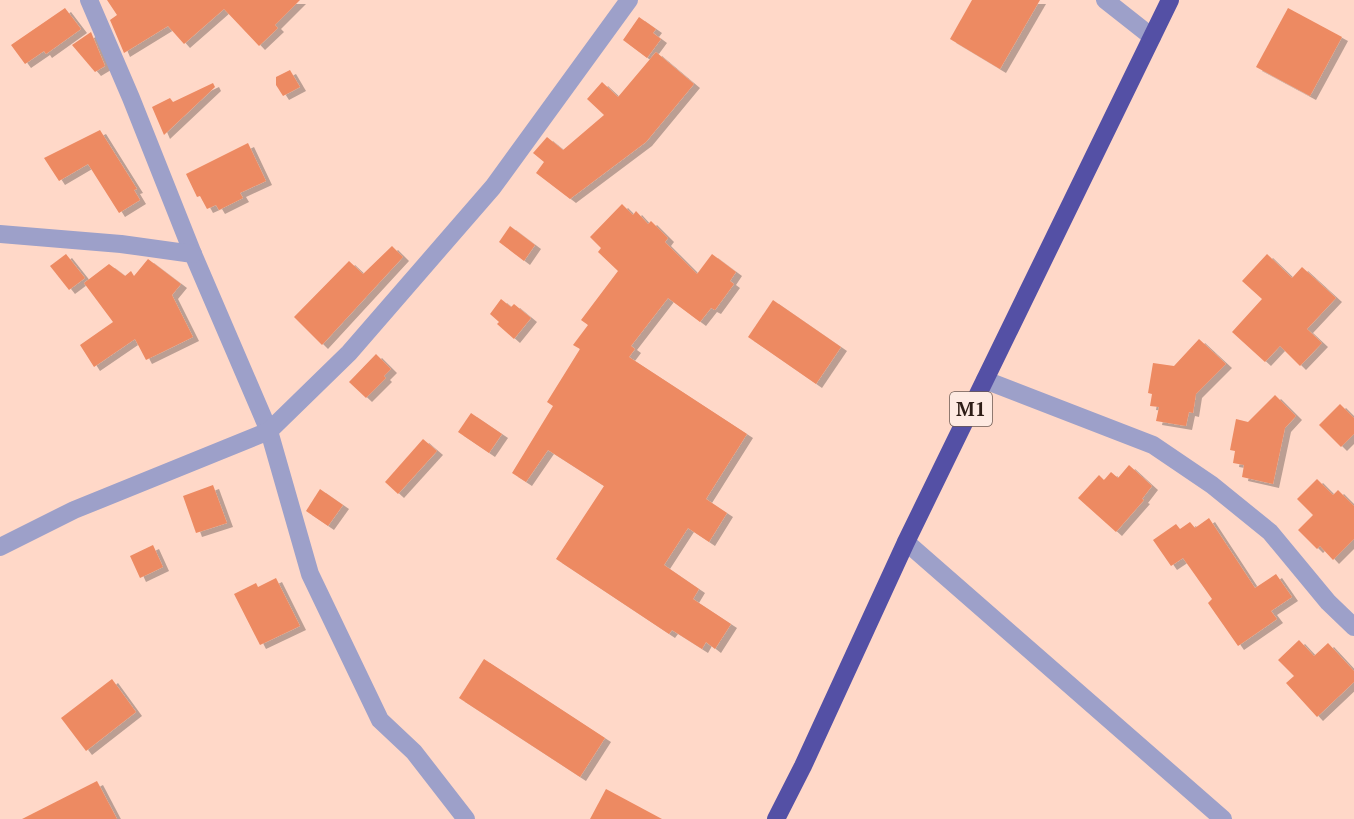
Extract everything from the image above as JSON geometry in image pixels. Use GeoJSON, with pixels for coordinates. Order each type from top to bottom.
{"type":"FeatureCollection","features":[{"type":"Feature","properties":{"kind":"highway","name":"M1"},"geometry":{"type":"LineString","coordinates":[[776,819],[803,766],[906,542],[1170,0]]}},
{"type":"Feature","properties":{"kind":"street"},"geometry":{"type":"LineString","coordinates":[[89,0],[193,254],[269,431],[310,574],[380,720],[414,752],[466,819]]}},
{"type":"Feature","properties":{"kind":"street"},"geometry":{"type":"LineString","coordinates":[[0,547],[74,510],[269,431],[349,353],[493,187],[629,0]]}},
{"type":"Feature","properties":{"kind":"street"},"geometry":{"type":"LineString","coordinates":[[1105,0],[1152,37]]}},
{"type":"Feature","properties":{"kind":"street"},"geometry":{"type":"LineString","coordinates":[[0,234],[122,244],[193,254]]}},
{"type":"Feature","properties":{"kind":"street"},"geometry":{"type":"LineString","coordinates":[[985,380],[1153,445],[1212,485],[1270,531],[1328,602],[1354,627]]}},
{"type":"Feature","properties":{"kind":"street"},"geometry":{"type":"LineString","coordinates":[[906,542],[1223,819]]}},
{"type":"Feature","properties":{"kind":"building"},"geometry":{"type":"Polygon","coordinates":[[[107,0],[300,0],[275,25],[278,28],[259,46],[224,9],[184,44],[168,26],[124,53],[110,20],[117,15],[107,0]]]}},
{"type":"Feature","properties":{"kind":"building"},"geometry":{"type":"Polygon","coordinates":[[[972,0],[1040,0],[1000,69],[950,39],[972,0]]]}},
{"type":"Feature","properties":{"kind":"building"},"geometry":{"type":"Polygon","coordinates":[[[65,8],[81,29],[46,54],[44,51],[25,64],[11,45],[65,8]]]}},
{"type":"Feature","properties":{"kind":"building"},"geometry":{"type":"Polygon","coordinates":[[[1288,8],[1342,37],[1310,96],[1256,67],[1288,8]]]}},
{"type":"Feature","properties":{"kind":"building"},"geometry":{"type":"Polygon","coordinates":[[[639,17],[656,29],[653,33],[661,39],[647,58],[623,40],[639,17]]]}},
{"type":"Feature","properties":{"kind":"building"},"geometry":{"type":"Polygon","coordinates":[[[91,32],[105,66],[95,72],[72,45],[91,32]]]}},
{"type":"Feature","properties":{"kind":"building"},"geometry":{"type":"Polygon","coordinates":[[[656,52],[694,84],[646,142],[570,199],[536,173],[544,162],[533,153],[547,137],[563,150],[604,115],[587,99],[602,82],[618,97],[656,52]]]}},
{"type":"Feature","properties":{"kind":"building"},"geometry":{"type":"Polygon","coordinates":[[[290,70],[300,87],[283,96],[276,85],[276,77],[290,70]]]}},
{"type":"Feature","properties":{"kind":"building"},"geometry":{"type":"Polygon","coordinates":[[[213,83],[215,87],[164,135],[152,107],[170,98],[173,102],[213,83]]]}},
{"type":"Feature","properties":{"kind":"building"},"geometry":{"type":"Polygon","coordinates":[[[100,130],[137,189],[134,190],[140,200],[119,213],[88,164],[59,181],[44,158],[100,130]]]}},
{"type":"Feature","properties":{"kind":"building"},"geometry":{"type":"Polygon","coordinates":[[[248,143],[266,181],[240,193],[243,198],[219,210],[216,205],[207,209],[200,196],[197,197],[186,174],[248,143]]]}},
{"type":"Feature","properties":{"kind":"building"},"geometry":{"type":"Polygon","coordinates":[[[622,204],[633,215],[636,211],[648,224],[651,221],[668,238],[665,242],[697,274],[712,254],[736,272],[730,281],[734,284],[715,310],[711,308],[700,322],[668,298],[631,346],[635,349],[629,357],[747,434],[706,499],[727,513],[709,542],[688,528],[664,565],[699,589],[693,599],[731,624],[715,649],[706,642],[702,649],[672,630],[669,634],[556,559],[604,486],[548,450],[526,482],[512,473],[553,406],[547,402],[580,349],[573,345],[588,325],[581,320],[618,271],[598,252],[601,248],[590,237],[622,204]]]}},
{"type":"Feature","properties":{"kind":"building"},"geometry":{"type":"Polygon","coordinates":[[[510,226],[535,245],[524,261],[499,242],[510,226]]]}},
{"type":"Feature","properties":{"kind":"building"},"geometry":{"type":"Polygon","coordinates":[[[392,246],[403,257],[322,345],[294,317],[349,261],[363,274],[392,246]]]}},
{"type":"Feature","properties":{"kind":"building"},"geometry":{"type":"Polygon","coordinates":[[[66,254],[85,278],[69,290],[50,266],[66,254]]]}},
{"type":"Feature","properties":{"kind":"building"},"geometry":{"type":"Polygon","coordinates":[[[1267,254],[1292,278],[1302,267],[1336,298],[1307,329],[1322,343],[1300,366],[1280,346],[1265,362],[1232,332],[1262,299],[1242,281],[1267,254]]]}},
{"type":"Feature","properties":{"kind":"building"},"geometry":{"type":"Polygon","coordinates":[[[148,259],[181,284],[172,295],[193,337],[146,360],[135,339],[94,367],[80,345],[113,322],[84,283],[109,264],[125,276],[131,271],[134,276],[148,259]]]}},
{"type":"Feature","properties":{"kind":"building"},"geometry":{"type":"Polygon","coordinates":[[[501,299],[511,307],[514,304],[531,318],[514,339],[497,324],[499,322],[490,314],[501,299]]]}},
{"type":"Feature","properties":{"kind":"building"},"geometry":{"type":"Polygon","coordinates":[[[773,300],[841,347],[816,384],[748,337],[773,300]]]}},
{"type":"Feature","properties":{"kind":"building"},"geometry":{"type":"Polygon","coordinates":[[[1199,339],[1226,364],[1196,394],[1193,413],[1189,412],[1186,426],[1156,421],[1159,407],[1150,406],[1152,394],[1148,393],[1153,363],[1174,366],[1199,339]]]}},
{"type":"Feature","properties":{"kind":"building"},"geometry":{"type":"Polygon","coordinates":[[[376,354],[391,369],[384,376],[386,378],[366,398],[349,382],[376,354]]]}},
{"type":"Feature","properties":{"kind":"building"},"geometry":{"type":"Polygon","coordinates":[[[1275,395],[1296,416],[1285,428],[1273,484],[1242,477],[1244,465],[1233,463],[1235,451],[1230,450],[1236,419],[1248,422],[1275,395]]]}},
{"type":"Feature","properties":{"kind":"building"},"geometry":{"type":"Polygon","coordinates":[[[1340,404],[1354,418],[1354,434],[1341,447],[1319,425],[1340,404]]]}},
{"type":"Feature","properties":{"kind":"building"},"geometry":{"type":"Polygon","coordinates":[[[471,413],[502,434],[489,453],[458,432],[471,413]]]}},
{"type":"Feature","properties":{"kind":"building"},"geometry":{"type":"Polygon","coordinates":[[[423,439],[437,451],[398,494],[385,482],[423,439]]]}},
{"type":"Feature","properties":{"kind":"building"},"geometry":{"type":"Polygon","coordinates":[[[1129,465],[1152,486],[1142,499],[1144,500],[1116,532],[1078,498],[1099,475],[1104,480],[1111,472],[1118,478],[1129,465]]]}},
{"type":"Feature","properties":{"kind":"building"},"geometry":{"type":"Polygon","coordinates":[[[1317,479],[1333,495],[1338,490],[1354,506],[1354,539],[1333,560],[1320,546],[1317,549],[1298,530],[1313,515],[1297,499],[1317,479]]]}},
{"type":"Feature","properties":{"kind":"building"},"geometry":{"type":"Polygon","coordinates":[[[213,485],[227,523],[196,533],[183,496],[213,485]]]}},
{"type":"Feature","properties":{"kind":"building"},"geometry":{"type":"Polygon","coordinates":[[[320,489],[343,505],[328,526],[306,511],[320,489]]]}},
{"type":"Feature","properties":{"kind":"building"},"geometry":{"type":"Polygon","coordinates":[[[1209,518],[1255,588],[1276,574],[1292,597],[1271,611],[1277,619],[1238,646],[1208,603],[1212,599],[1183,558],[1171,566],[1153,540],[1176,524],[1180,529],[1190,522],[1195,528],[1209,518]]]}},
{"type":"Feature","properties":{"kind":"building"},"geometry":{"type":"Polygon","coordinates":[[[153,545],[163,567],[140,578],[130,556],[153,545]]]}},
{"type":"Feature","properties":{"kind":"building"},"geometry":{"type":"Polygon","coordinates":[[[276,578],[300,626],[260,645],[234,594],[256,583],[258,587],[276,578]]]}},
{"type":"Feature","properties":{"kind":"building"},"geometry":{"type":"Polygon","coordinates":[[[1299,640],[1314,656],[1328,643],[1354,671],[1354,682],[1317,717],[1286,683],[1294,676],[1278,660],[1299,640]]]}},
{"type":"Feature","properties":{"kind":"building"},"geometry":{"type":"Polygon","coordinates":[[[484,659],[605,738],[580,777],[459,698],[484,659]]]}},
{"type":"Feature","properties":{"kind":"building"},"geometry":{"type":"Polygon","coordinates":[[[112,679],[136,712],[86,751],[61,718],[112,679]]]}},
{"type":"Feature","properties":{"kind":"building"},"geometry":{"type":"Polygon","coordinates":[[[97,781],[117,819],[22,819],[97,781]]]}},
{"type":"Feature","properties":{"kind":"building"},"geometry":{"type":"Polygon","coordinates":[[[606,789],[662,819],[590,819],[606,789]]]}}]}
